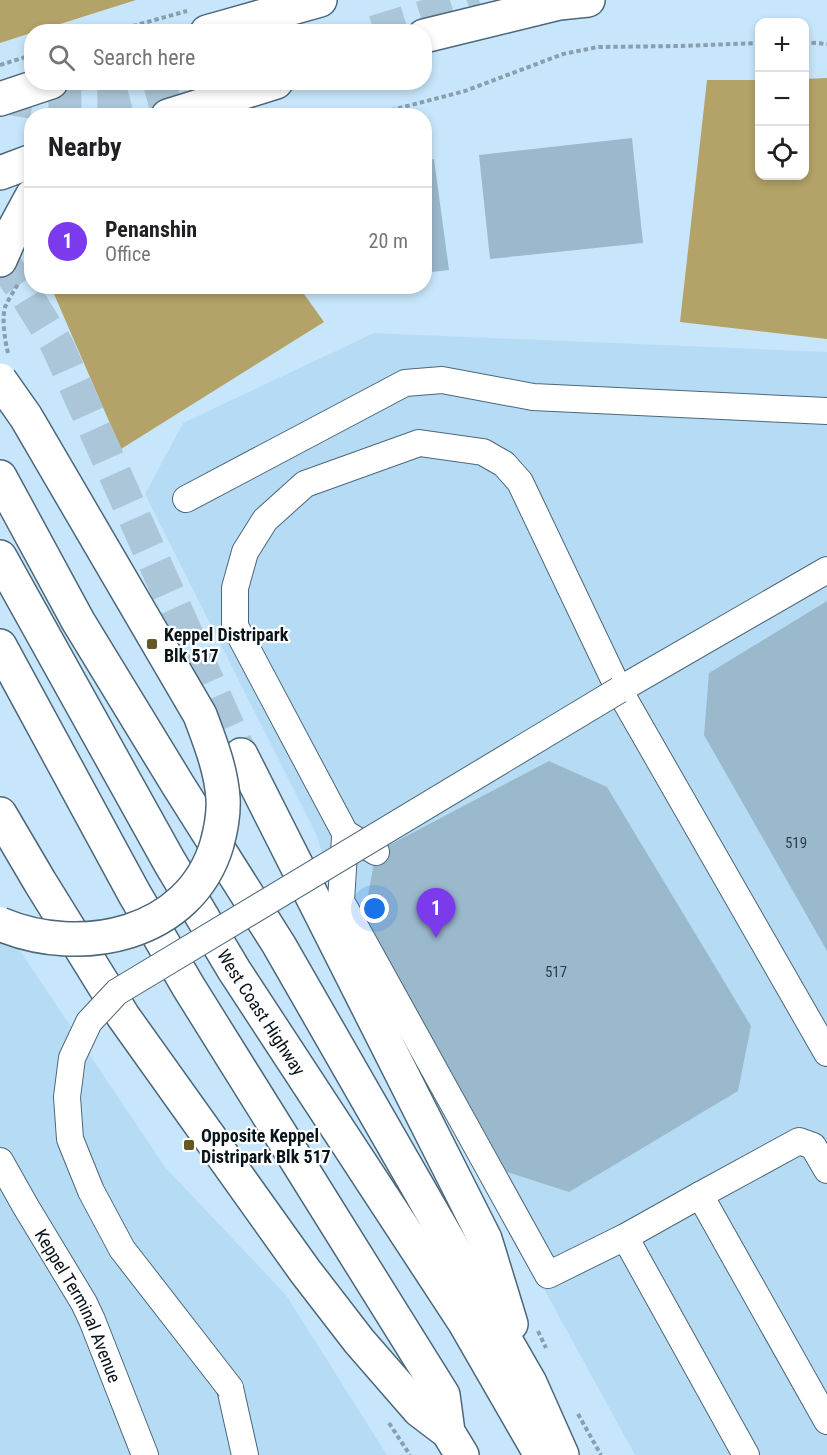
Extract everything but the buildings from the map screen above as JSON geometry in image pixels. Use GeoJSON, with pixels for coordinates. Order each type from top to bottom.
{"type":"FeatureCollection","features":[{"type":"Feature","properties":{"kind":"main road"},"geometry":{"type":"LineString","coordinates":[[199,21],[320,0]]}},
{"type":"Feature","properties":{"kind":"main road"},"geometry":{"type":"LineString","coordinates":[[432,34],[560,3],[588,0]]}},
{"type":"Feature","properties":{"kind":"main road"},"geometry":{"type":"LineString","coordinates":[[0,99],[27,90]]}},
{"type":"Feature","properties":{"kind":"main road"},"geometry":{"type":"LineString","coordinates":[[193,108],[251,90]]}},
{"type":"Feature","properties":{"kind":"main road"},"geometry":{"type":"LineString","coordinates":[[0,174],[24,164]]}},
{"type":"Feature","properties":{"kind":"main road"},"geometry":{"type":"LineString","coordinates":[[0,260],[24,211]]}},
{"type":"Feature","properties":{"kind":"main road"},"geometry":{"type":"LineString","coordinates":[[0,380],[26,417],[200,715],[213,748],[223,799],[221,829],[212,858],[200,881],[181,901],[158,919],[134,930],[80,940],[48,938],[17,931],[0,924]]}},
{"type":"Feature","properties":{"kind":"main road"},"geometry":{"type":"LineString","coordinates":[[0,477],[78,621],[279,945],[530,1383],[562,1455]]}},
{"type":"Feature","properties":{"kind":"main road","name":"West Coast Highway"},"geometry":{"type":"LineString","coordinates":[[0,557],[169,861],[228,960],[465,1323],[541,1455]]}},
{"type":"Feature","properties":{"kind":"main road"},"geometry":{"type":"LineString","coordinates":[[0,646],[134,893],[188,986],[443,1395],[455,1443]]}},
{"type":"Feature","properties":{"kind":"main road"},"geometry":{"type":"LineString","coordinates":[[241,755],[485,1239],[530,1383]]}},
{"type":"Feature","properties":{"kind":"main road"},"geometry":{"type":"LineString","coordinates":[[0,814],[123,1016],[305,1271],[359,1341],[419,1410],[455,1443]]}},
{"type":"Feature","properties":{"kind":"lane"},"geometry":{"type":"LineString","coordinates":[[186,499],[405,383],[442,380],[533,397],[827,411]]}},
{"type":"Feature","properties":{"kind":"lane"},"geometry":{"type":"LineString","coordinates":[[376,852],[345,833],[235,626],[235,588],[245,552],[265,520],[305,484],[419,442],[483,452],[504,464],[520,482],[619,690],[827,1053]]}},
{"type":"Feature","properties":{"kind":"lane"},"geometry":{"type":"LineString","coordinates":[[245,1455],[230,1388],[122,1249],[92,1191],[70,1139],[67,1097],[72,1058],[89,1022],[117,992],[619,690],[827,570]]}},
{"type":"Feature","properties":{"kind":"lane"},"geometry":{"type":"LineString","coordinates":[[345,833],[341,901],[548,1275],[625,1238],[799,1141],[813,1146],[827,1170]]}},
{"type":"Feature","properties":{"kind":"lane","name":"Keppel Terminal Avenue"},"geometry":{"type":"LineString","coordinates":[[0,1161],[84,1304],[146,1455]]}},
{"type":"Feature","properties":{"kind":"lane"},"geometry":{"type":"LineString","coordinates":[[700,1195],[827,1421]]}},
{"type":"Feature","properties":{"kind":"lane"},"geometry":{"type":"LineString","coordinates":[[625,1238],[746,1455]]}},
{"type":"Feature","properties":{"kind":"path"},"geometry":{"type":"LineString","coordinates":[[175,24],[199,21]]}},
{"type":"Feature","properties":{"kind":"path"},"geometry":{"type":"LineString","coordinates":[[809,42],[827,44]]}},
{"type":"Feature","properties":{"kind":"path"},"geometry":{"type":"LineString","coordinates":[[400,108],[465,91],[563,54],[598,47],[755,43]]}},
{"type":"Feature","properties":{"kind":"path"},"geometry":{"type":"LineString","coordinates":[[0,65],[24,58]]}},
{"type":"Feature","properties":{"kind":"shaded area"},"geometry":{"type":"Polygon","coordinates":[[[0,0],[136,0],[60,24],[24,24],[24,35],[0,43],[0,0]]]}},
{"type":"Feature","properties":{"kind":"shaded area"},"geometry":{"type":"Polygon","coordinates":[[[827,78],[827,339],[680,322],[707,80],[755,80],[755,180],[809,180],[809,79],[827,78]]]}},
{"type":"Feature","properties":{"kind":"shaded area"},"geometry":{"type":"Polygon","coordinates":[[[54,294],[304,294],[324,322],[121,449],[54,294]]]}},
{"type":"Feature","properties":{"kind":"shaded area"},"geometry":{"type":"Polygon","coordinates":[[[374,333],[827,352],[827,1455],[635,1455],[443,1105],[337,903],[317,836],[145,494],[183,423],[374,333]]]}},
{"type":"Feature","properties":{"kind":"shaded area"},"geometry":{"type":"Polygon","coordinates":[[[0,921],[165,1167],[286,1295],[387,1455],[0,1455],[0,921]]]}},
{"type":"Feature","properties":{"kind":"tunnel"},"geometry":{"type":"LineString","coordinates":[[400,24],[479,0]]}},
{"type":"Feature","properties":{"kind":"tunnel"},"geometry":{"type":"LineString","coordinates":[[0,97],[44,104],[110,103],[159,90]]}},
{"type":"Feature","properties":{"kind":"tunnel"},"geometry":{"type":"LineString","coordinates":[[0,258],[24,292]]}},
{"type":"Feature","properties":{"kind":"tunnel"},"geometry":{"type":"LineString","coordinates":[[26,294],[57,345],[241,755]]}},
{"type":"Feature","properties":{"kind":"place","name":"Keppel Distripark Blk 517"},"geometry":{"type":"Point","coordinates":[152,644]}},
{"type":"Feature","properties":{"kind":"place","name":"Penanshin"},"geometry":{"type":"Point","coordinates":[436,938]}},
{"type":"Feature","properties":{"kind":"place","name":"Opposite Keppel Distripark Blk 517"},"geometry":{"type":"Point","coordinates":[189,1145]}}]}
